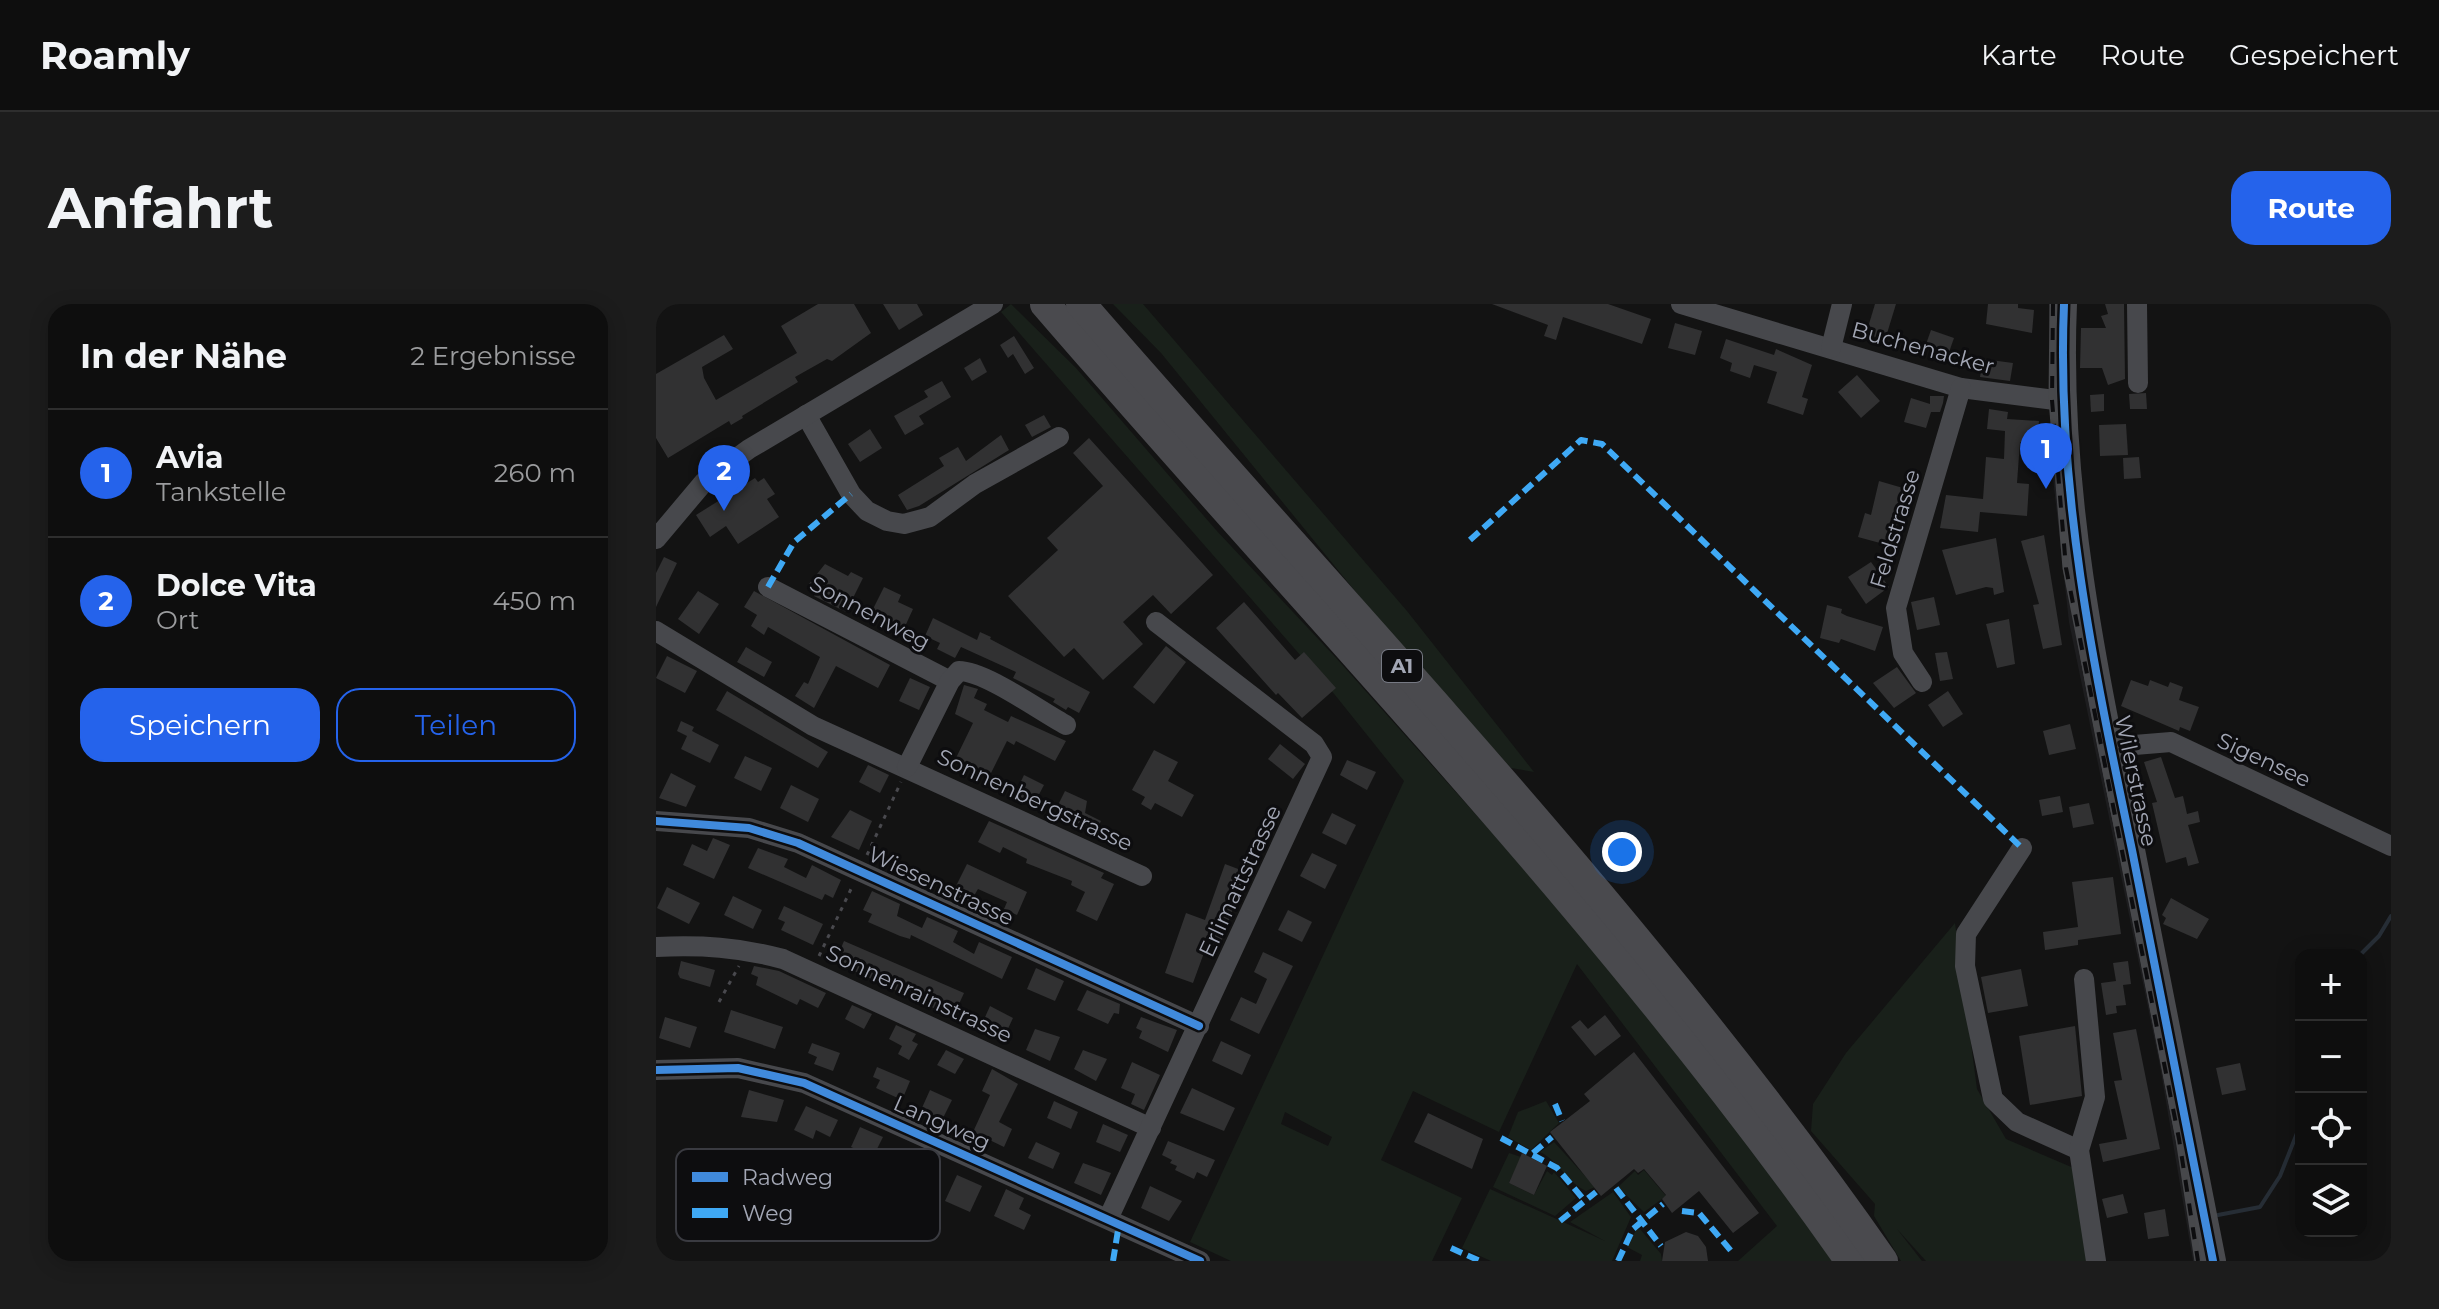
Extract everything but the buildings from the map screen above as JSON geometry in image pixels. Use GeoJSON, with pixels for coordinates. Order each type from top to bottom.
{"type":"FeatureCollection","features":[{"type":"Feature","properties":{"kind":"highway","name":"A1"},"geometry":{"type":"LineString","coordinates":[[1056,308],[1574,907],[1742,1114],[1850,1261]]}},
{"type":"Feature","properties":{"kind":"highway","name":"A1"},"geometry":{"type":"LineString","coordinates":[[1056,308],[1434,703],[1621,920],[1766,1101],[1883,1261]]}},
{"type":"Feature","properties":{"kind":"main road","name":"Wilerstrasse"},"geometry":{"type":"LineString","coordinates":[[2064,304],[2063,401],[2070,504],[2085,618],[2213,1261]]}},
{"type":"Feature","properties":{"kind":"street","name":"Buchenacker"},"geometry":{"type":"LineString","coordinates":[[1681,304],[1961,388],[2063,401]]}},
{"type":"Feature","properties":{"kind":"street"},"geometry":{"type":"LineString","coordinates":[[1831,348],[1842,304]]}},
{"type":"Feature","properties":{"kind":"street"},"geometry":{"type":"LineString","coordinates":[[2137,304],[2138,383]]}},
{"type":"Feature","properties":{"kind":"street"},"geometry":{"type":"LineString","coordinates":[[656,539],[704,482],[749,449],[985,309]]}},
{"type":"Feature","properties":{"kind":"street","name":"Feldstrasse"},"geometry":{"type":"LineString","coordinates":[[1922,682],[1903,653],[1896,608],[1961,388]]}},
{"type":"Feature","properties":{"kind":"street"},"geometry":{"type":"LineString","coordinates":[[806,415],[851,494],[867,511],[887,521],[904,524],[930,517],[975,484],[1059,437]]}},
{"type":"Feature","properties":{"kind":"street","name":"Sonnenweg"},"geometry":{"type":"LineString","coordinates":[[768,587],[950,681]]}},
{"type":"Feature","properties":{"kind":"street","name":"Erlimattstrasse"},"geometry":{"type":"LineString","coordinates":[[1108,1219],[1322,764],[1320,751],[1156,622]]}},
{"type":"Feature","properties":{"kind":"street","name":"Sonnenbergstrasse"},"geometry":{"type":"LineString","coordinates":[[656,631],[681,643],[813,726],[1142,876]]}},
{"type":"Feature","properties":{"kind":"street"},"geometry":{"type":"LineString","coordinates":[[950,681],[959,671],[967,671],[1066,725]]}},
{"type":"Feature","properties":{"kind":"street","name":"Sonnenbergstrasse"},"geometry":{"type":"LineString","coordinates":[[907,767],[950,681]]}},
{"type":"Feature","properties":{"kind":"street","name":"Sigensee"},"geometry":{"type":"LineString","coordinates":[[2110,747],[2171,742],[2391,846]]}},
{"type":"Feature","properties":{"kind":"street","name":"Wiesenstrasse"},"geometry":{"type":"LineString","coordinates":[[656,821],[749,828],[798,843],[861,869],[1199,1026]]}},
{"type":"Feature","properties":{"kind":"street"},"geometry":{"type":"LineString","coordinates":[[2022,848],[1966,934],[1965,966],[1993,1099],[2017,1122],[2079,1150]]}},
{"type":"Feature","properties":{"kind":"street","name":"Sonnenrainstrasse"},"geometry":{"type":"LineString","coordinates":[[656,947],[707,944],[748,949],[812,970],[1151,1128]]}},
{"type":"Feature","properties":{"kind":"street"},"geometry":{"type":"LineString","coordinates":[[2084,979],[2095,1097],[2079,1150],[2096,1261]]}},
{"type":"Feature","properties":{"kind":"street","name":"Langweg"},"geometry":{"type":"LineString","coordinates":[[656,1070],[738,1068],[804,1083],[1200,1261]]}},
{"type":"Feature","properties":{"kind":"path"},"geometry":{"type":"LineString","coordinates":[[812,970],[907,767]]}},
{"type":"Feature","properties":{"kind":"path"},"geometry":{"type":"LineString","coordinates":[[719,1002],[748,949]]}},
{"type":"Feature","properties":{"kind":"shaded area"},"geometry":{"type":"Polygon","coordinates":[[[1011,304],[1076,368],[1216,530],[1337,659],[1512,855],[1689,1062],[1837,1261],[1738,1261],[1777,1226],[1577,964],[1499,1132],[1413,1091],[1381,1160],[1462,1198],[1432,1261],[1231,1261],[1190,1242],[1404,781],[1335,695],[1001,312],[1011,304]],[[1285,1112],[1281,1124],[1328,1146],[1332,1137],[1285,1112]]]}},
{"type":"Feature","properties":{"kind":"shaded area"},"geometry":{"type":"Polygon","coordinates":[[[1113,304],[1143,304],[1407,611],[1534,772],[1511,768],[1386,629],[1161,353],[1113,304]]]}},
{"type":"Feature","properties":{"kind":"shaded area"},"geometry":{"type":"Polygon","coordinates":[[[2049,304],[2056,304],[2055,350],[2202,1261],[2193,1261],[2160,1066],[2069,622],[2051,460],[2049,304]]]}},
{"type":"Feature","properties":{"kind":"shaded area"},"geometry":{"type":"Polygon","coordinates":[[[1955,923],[1977,1089],[2006,1139],[2083,1172],[2089,1261],[1926,1261],[1897,1229],[1922,1261],[1901,1261],[1874,1216],[1875,1204],[1811,1131],[1813,1104],[1846,1053],[1955,923]]]}},
{"type":"Feature","properties":{"kind":"shaded area"},"geometry":{"type":"Polygon","coordinates":[[[1546,1101],[1559,1123],[1531,1150],[1508,1137],[1518,1112],[1546,1101]]]}},
{"type":"Feature","properties":{"kind":"shaded area"},"geometry":{"type":"Polygon","coordinates":[[[1554,1142],[1595,1187],[1586,1191],[1540,1152],[1554,1142]]]}},
{"type":"Feature","properties":{"kind":"shaded area"},"geometry":{"type":"Polygon","coordinates":[[[1509,1153],[1521,1157],[1509,1183],[1534,1195],[1547,1171],[1552,1175],[1554,1172],[1576,1198],[1555,1216],[1493,1187],[1509,1153]]]}},
{"type":"Feature","properties":{"kind":"shaded area"},"geometry":{"type":"Polygon","coordinates":[[[1644,1170],[1666,1196],[1644,1212],[1618,1187],[1635,1171],[1638,1175],[1644,1170]]]}},
{"type":"Feature","properties":{"kind":"shaded area"},"geometry":{"type":"Polygon","coordinates":[[[1490,1189],[1605,1241],[1570,1222],[1613,1192],[1631,1217],[1612,1261],[1491,1261],[1462,1248],[1490,1189]]]}},
{"type":"Feature","properties":{"kind":"shaded area"},"geometry":{"type":"Polygon","coordinates":[[[1640,1229],[1661,1254],[1662,1261],[1640,1261],[1642,1255],[1627,1247],[1636,1230],[1640,1229]]]}},
{"type":"Feature","properties":{"kind":"waterway"},"geometry":{"type":"LineString","coordinates":[[2366,949],[2379,936],[2391,916]]}},
{"type":"Feature","properties":{"kind":"waterway"},"geometry":{"type":"LineString","coordinates":[[2218,1215],[2260,1207],[2280,1176],[2295,1138]]}},
{"type":"Feature","properties":{"kind":"railway"},"geometry":{"type":"LineString","coordinates":[[2053,304],[2052,400],[2066,568],[2179,1139],[2198,1261]]}},
{"type":"Feature","properties":{"kind":"marked path"},"geometry":{"type":"LineString","coordinates":[[1470,540],[1581,440],[1602,444],[2022,848]]}},
{"type":"Feature","properties":{"kind":"marked path"},"geometry":{"type":"LineString","coordinates":[[768,587],[794,542],[851,494]]}},
{"type":"Feature","properties":{"kind":"marked path"},"geometry":{"type":"LineString","coordinates":[[1555,1104],[1562,1121]]}},
{"type":"Feature","properties":{"kind":"marked path"},"geometry":{"type":"LineString","coordinates":[[1533,1153],[1552,1137]]}},
{"type":"Feature","properties":{"kind":"marked path"},"geometry":{"type":"LineString","coordinates":[[1501,1138],[1557,1168],[1585,1201]]}},
{"type":"Feature","properties":{"kind":"marked path"},"geometry":{"type":"LineString","coordinates":[[1616,1188],[1661,1246]]}},
{"type":"Feature","properties":{"kind":"marked path"},"geometry":{"type":"LineString","coordinates":[[1560,1221],[1596,1192]]}},
{"type":"Feature","properties":{"kind":"marked path"},"geometry":{"type":"LineString","coordinates":[[1618,1261],[1633,1229],[1663,1204]]}},
{"type":"Feature","properties":{"kind":"marked path"},"geometry":{"type":"LineString","coordinates":[[1682,1211],[1699,1213],[1732,1252]]}},
{"type":"Feature","properties":{"kind":"marked path"},"geometry":{"type":"LineString","coordinates":[[1113,1261],[1119,1224]]}},
{"type":"Feature","properties":{"kind":"marked path"},"geometry":{"type":"LineString","coordinates":[[1451,1248],[1480,1261]]}},
{"type":"Feature","properties":{"kind":"cycle path"},"geometry":{"type":"LineString","coordinates":[[2064,304],[2066,442],[2081,579],[2104,714],[2213,1261]]}},
{"type":"Feature","properties":{"kind":"cycle path"},"geometry":{"type":"LineString","coordinates":[[656,821],[749,828],[798,843],[1199,1026]]}},
{"type":"Feature","properties":{"kind":"cycle path"},"geometry":{"type":"LineString","coordinates":[[656,1070],[738,1068],[804,1083],[1200,1261]]}},
{"type":"Feature","properties":{"kind":"place","name":"Avia"},"geometry":{"type":"Point","coordinates":[2046,489]}},
{"type":"Feature","properties":{"kind":"place","name":"Dolce Vita"},"geometry":{"type":"Point","coordinates":[724,511]}}]}
